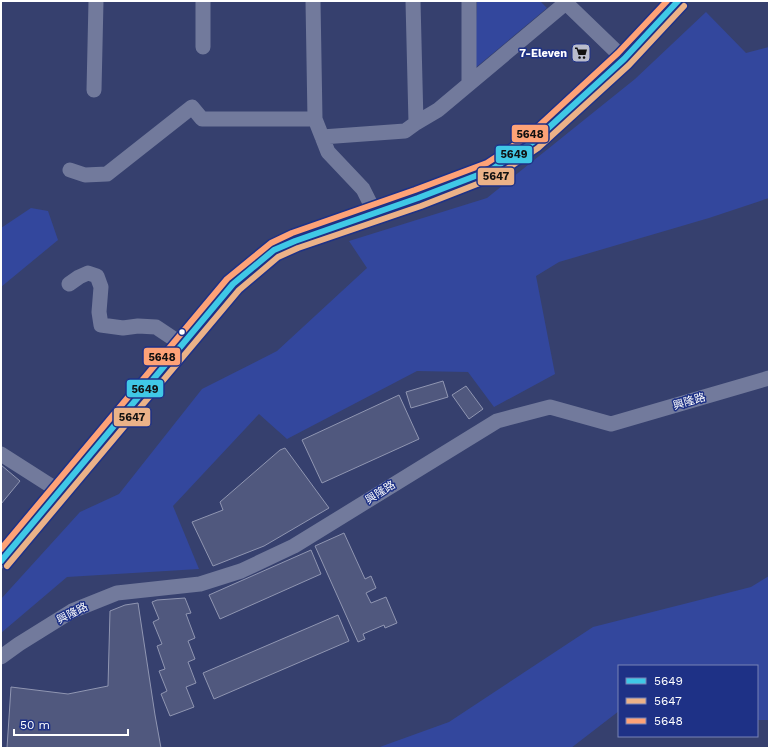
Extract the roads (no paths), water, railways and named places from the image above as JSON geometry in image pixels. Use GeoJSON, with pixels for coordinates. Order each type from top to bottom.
{"type":"FeatureCollection","features":[{"type":"Feature","properties":{"kind":"street"},"geometry":{"type":"LineString","coordinates":[[94,90],[96,1]]}},
{"type":"Feature","properties":{"kind":"street"},"geometry":{"type":"LineString","coordinates":[[203,1],[203,46]]}},
{"type":"Feature","properties":{"kind":"street"},"geometry":{"type":"LineString","coordinates":[[313,1],[315,119],[328,152],[363,189],[374,213]]}},
{"type":"Feature","properties":{"kind":"street"},"geometry":{"type":"LineString","coordinates":[[413,1],[416,123]]}},
{"type":"Feature","properties":{"kind":"street"},"geometry":{"type":"LineString","coordinates":[[468,1],[469,84]]}},
{"type":"Feature","properties":{"kind":"street"},"geometry":{"type":"LineString","coordinates":[[1,561],[233,284],[274,250],[491,170],[534,142],[624,59],[678,1]]}},
{"type":"Feature","properties":{"kind":"street"},"geometry":{"type":"LineString","coordinates":[[322,136],[405,131],[438,110],[566,2],[624,59]]}},
{"type":"Feature","properties":{"kind":"street"},"geometry":{"type":"LineString","coordinates":[[70,170],[85,175],[108,174],[192,107],[202,119],[315,119]]}},
{"type":"Feature","properties":{"kind":"street"},"geometry":{"type":"LineString","coordinates":[[69,284],[88,273],[97,276],[101,287],[99,312],[101,325],[122,328],[138,326],[156,327],[182,345]]}},
{"type":"Feature","properties":{"kind":"street","name":"興隆路"},"geometry":{"type":"LineString","coordinates":[[1,657],[72,611],[118,593],[200,584],[248,568],[294,546],[497,421],[550,407],[611,424],[769,378]]}},
{"type":"Feature","properties":{"kind":"street"},"geometry":{"type":"LineString","coordinates":[[1,454],[59,491]]}},
{"type":"Feature","properties":{"kind":"place","name":"7-Eleven"},"geometry":{"type":"Point","coordinates":[581,53]}}]}
